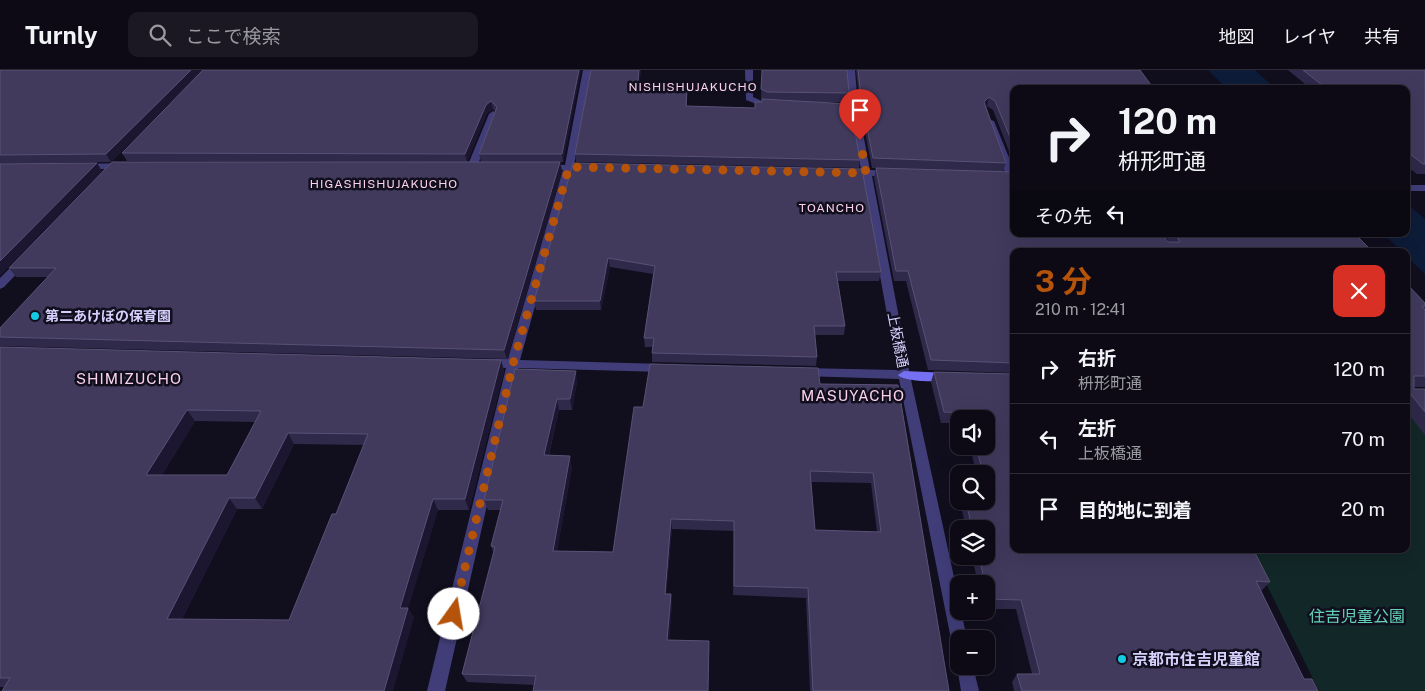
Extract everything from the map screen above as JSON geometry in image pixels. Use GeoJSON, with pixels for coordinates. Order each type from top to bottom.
{"type":"FeatureCollection","features":[{"type":"Feature","properties":{"kind":"street"},"geometry":{"type":"LineString","coordinates":[[436,691],[513,364],[569,167],[588,70]]}},
{"type":"Feature","properties":{"kind":"street"},"geometry":{"type":"LineString","coordinates":[[749,70],[749,98],[765,105],[785,106]]}},
{"type":"Feature","properties":{"kind":"street","name":"上板橋通"},"geometry":{"type":"LineString","coordinates":[[851,70],[849,107],[866,173],[904,375],[957,630]]}},
{"type":"Feature","properties":{"kind":"street"},"geometry":{"type":"LineString","coordinates":[[987,111],[1009,178]]}},
{"type":"Feature","properties":{"kind":"street"},"geometry":{"type":"LineString","coordinates":[[472,167],[493,114]]}},
{"type":"Feature","properties":{"kind":"street"},"geometry":{"type":"LineString","coordinates":[[102,180],[129,152]]}},
{"type":"Feature","properties":{"kind":"street"},"geometry":{"type":"LineString","coordinates":[[77,167],[135,166]]}},
{"type":"Feature","properties":{"kind":"street"},"geometry":{"type":"LineString","coordinates":[[530,167],[599,168]]}},
{"type":"Feature","properties":{"kind":"street"},"geometry":{"type":"LineString","coordinates":[[836,172],[905,174]]}},
{"type":"Feature","properties":{"kind":"street"},"geometry":{"type":"LineString","coordinates":[[1410,188],[1425,188]]}},
{"type":"Feature","properties":{"kind":"street"},"geometry":{"type":"LineString","coordinates":[[0,285],[34,250]]}},
{"type":"Feature","properties":{"kind":"street"},"geometry":{"type":"LineString","coordinates":[[474,363],[680,369]]}},
{"type":"Feature","properties":{"kind":"street"},"geometry":{"type":"LineString","coordinates":[[787,372],[964,377]]}},
{"type":"Feature","properties":{"kind":"street"},"geometry":{"type":"LineString","coordinates":[[967,675],[970,691]]}},
{"type":"Feature","properties":{"kind":"green space","name":"住吉児童公園"},"geometry":{"type":"Polygon","coordinates":[[[1410,402],[1425,402],[1425,691],[1319,691],[1251,553],[1410,553],[1410,402]]]}},
{"type":"Feature","properties":{"kind":"water"},"geometry":{"type":"Polygon","coordinates":[[[1208,70],[1255,70],[1272,85],[1223,85],[1208,70]]]}},
{"type":"Feature","properties":{"kind":"water"},"geometry":{"type":"Polygon","coordinates":[[[1410,206],[1425,219],[1425,274],[1410,260],[1410,248],[1399,248],[1386,237],[1410,237],[1410,206]]]}},
{"type":"Feature","properties":{"kind":"building"},"geometry":{"type":"Polygon","coordinates":[[[0,70],[191,70],[106,154],[0,155],[0,70]]]}},
{"type":"Feature","properties":{"kind":"building"},"geometry":{"type":"Polygon","coordinates":[[[203,70],[579,70],[562,154],[479,154],[497,107],[491,101],[486,105],[465,154],[122,153],[203,70]]]}},
{"type":"Feature","properties":{"kind":"building"},"geometry":{"type":"Polygon","coordinates":[[[591,70],[639,70],[637,90],[687,90],[686,106],[755,108],[755,102],[762,102],[762,99],[850,104],[860,160],[575,154],[591,70]]]}},
{"type":"Feature","properties":{"kind":"building"},"geometry":{"type":"Polygon","coordinates":[[[762,70],[847,70],[849,93],[767,92],[761,89],[762,70]]]}},
{"type":"Feature","properties":{"kind":"building"},"geometry":{"type":"Polygon","coordinates":[[[858,70],[1140,70],[1151,85],[1010,85],[1010,137],[995,101],[989,97],[984,102],[1006,163],[873,158],[861,97],[858,70]]]}},
{"type":"Feature","properties":{"kind":"building"},"geometry":{"type":"Polygon","coordinates":[[[1303,70],[1425,70],[1425,164],[1410,154],[1410,85],[1322,85],[1303,70]]]}},
{"type":"Feature","properties":{"kind":"building"},"geometry":{"type":"Polygon","coordinates":[[[112,162],[560,162],[504,350],[0,337],[0,328],[56,268],[9,268],[112,162]]]}},
{"type":"Feature","properties":{"kind":"building"},"geometry":{"type":"Polygon","coordinates":[[[97,163],[0,261],[0,164],[97,163]]]}},
{"type":"Feature","properties":{"kind":"building"},"geometry":{"type":"Polygon","coordinates":[[[573,163],[862,169],[881,272],[836,272],[845,326],[814,326],[817,357],[652,353],[654,338],[644,338],[655,266],[608,258],[600,301],[534,301],[573,163]]]}},
{"type":"Feature","properties":{"kind":"building"},"geometry":{"type":"Polygon","coordinates":[[[876,168],[1010,172],[1010,237],[1164,237],[1168,242],[1180,242],[1177,237],[1358,237],[1369,248],[1010,248],[1010,363],[931,360],[908,271],[896,271],[876,168]]]}},
{"type":"Feature","properties":{"kind":"building"},"geometry":{"type":"Polygon","coordinates":[[[1410,287],[1425,303],[1425,306],[1422,306],[1425,310],[1425,376],[1414,376],[1414,389],[1425,389],[1425,412],[1410,393],[1410,287]]]}},
{"type":"Feature","properties":{"kind":"building"},"geometry":{"type":"Polygon","coordinates":[[[0,347],[501,360],[465,499],[433,499],[400,608],[408,608],[384,691],[2,691],[10,678],[0,678],[0,347]],[[187,410],[146,475],[227,475],[261,411],[187,410]],[[288,433],[255,498],[229,498],[167,619],[289,620],[332,514],[336,514],[368,434],[288,433]]]}},
{"type":"Feature","properties":{"kind":"building"},"geometry":{"type":"Polygon","coordinates":[[[650,364],[818,368],[820,384],[898,385],[949,691],[813,691],[808,588],[734,586],[734,521],[671,519],[665,594],[671,594],[667,640],[709,641],[708,691],[533,691],[536,676],[462,674],[495,547],[491,546],[503,500],[484,500],[515,369],[576,371],[570,399],[557,399],[544,455],[570,456],[553,551],[613,552],[634,407],[643,407],[650,364]],[[810,471],[815,530],[881,532],[873,473],[810,471]]]}},
{"type":"Feature","properties":{"kind":"building"},"geometry":{"type":"Polygon","coordinates":[[[934,372],[1010,374],[1010,553],[1255,553],[1270,582],[1256,581],[1304,679],[1312,679],[1318,691],[1022,691],[1017,674],[1040,674],[1021,600],[995,599],[995,575],[983,575],[981,565],[995,565],[995,520],[970,520],[968,510],[995,510],[995,465],[981,465],[978,455],[995,455],[995,410],[950,410],[950,412],[944,412],[934,372]]]}},
{"type":"Feature","properties":{"kind":"place","name":"第二あけぼの保育園"},"geometry":{"type":"Point","coordinates":[35,316]}},
{"type":"Feature","properties":{"kind":"place","name":"京都市住吉児童館"},"geometry":{"type":"Point","coordinates":[1122,659]}},
{"type":"Feature","properties":{"kind":"district","name":"NISHISHUJAKUCHO"},"geometry":{"type":"Point","coordinates":[693,87]}},
{"type":"Feature","properties":{"kind":"district","name":"HIGASHISHUJAKUCHO"},"geometry":{"type":"Point","coordinates":[384,184]}},
{"type":"Feature","properties":{"kind":"district","name":"TOANCHO"},"geometry":{"type":"Point","coordinates":[832,208]}},
{"type":"Feature","properties":{"kind":"district","name":"SHIMIZUCHO"},"geometry":{"type":"Point","coordinates":[129,378]}},
{"type":"Feature","properties":{"kind":"district","name":"MASUYACHO"},"geometry":{"type":"Point","coordinates":[853,395]}},
{"type":"Feature","properties":{"kind":"route"},"geometry":{"type":"LineString","coordinates":[[454,614],[513,364],[569,167],[866,173],[860,140]]}}]}
